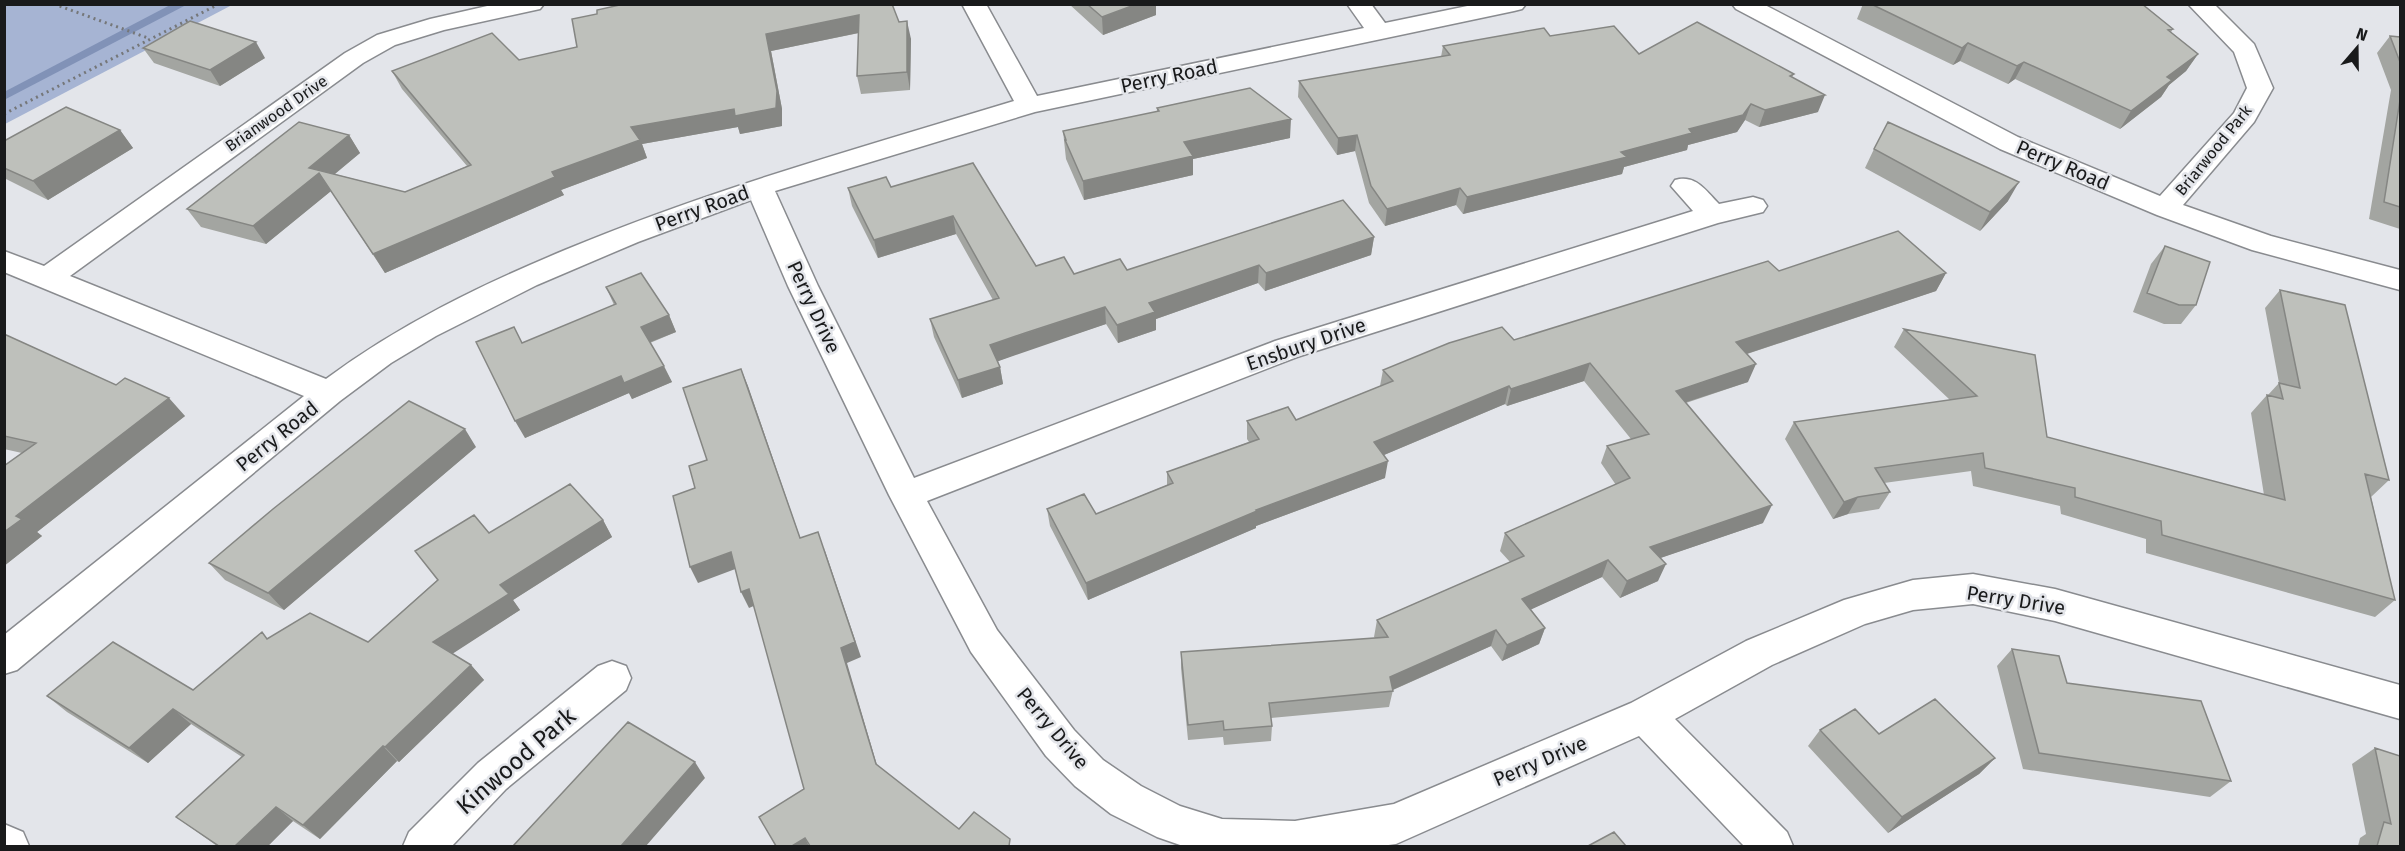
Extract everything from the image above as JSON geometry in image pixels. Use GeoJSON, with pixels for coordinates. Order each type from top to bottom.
{"type":"FeatureCollection","features":[{"type":"Feature","properties":{"kind":"street","name":"Brianwood Drive"},"geometry":{"type":"LineString","coordinates":[[46,279],[354,58],[386,40],[439,24],[532,4]]}},
{"type":"Feature","properties":{"kind":"street"},"geometry":{"type":"LineString","coordinates":[[974,4],[1029,105]]}},
{"type":"Feature","properties":{"kind":"street"},"geometry":{"type":"LineString","coordinates":[[1359,4],[1379,32]]}},
{"type":"Feature","properties":{"kind":"street","name":"Perry Road"},"geometry":{"type":"LineString","coordinates":[[4,658],[329,393],[381,355],[424,328],[526,278],[628,235],[759,186],[1029,105],[1514,4]]}},
{"type":"Feature","properties":{"kind":"street","name":"Perry Road"},"geometry":{"type":"LineString","coordinates":[[1744,4],[2010,143],[2167,209],[2262,243],[2400,280]]}},
{"type":"Feature","properties":{"kind":"street","name":"Briarwood Park"},"geometry":{"type":"LineString","coordinates":[[2167,209],[2174,196],[2245,116],[2260,88],[2245,50],[2200,4]]}},
{"type":"Feature","properties":{"kind":"street","name":"Perry Drive"},"geometry":{"type":"LineString","coordinates":[[759,186],[803,286],[906,495],[984,641],[1060,742],[1089,773],[1126,800],[1172,823],[1222,839],[1295,841],[1396,824],[1645,716],[1759,653],[1857,611],[1913,595],[1974,589],[2055,605],[2400,702]]}},
{"type":"Feature","properties":{"kind":"street"},"geometry":{"type":"LineString","coordinates":[[1685,186],[1713,215]]}},
{"type":"Feature","properties":{"kind":"street","name":"Ensbury Drive"},"geometry":{"type":"LineString","coordinates":[[906,495],[1286,349],[1713,215],[1753,206]]}},
{"type":"Feature","properties":{"kind":"street"},"geometry":{"type":"LineString","coordinates":[[4,261],[329,393]]}},
{"type":"Feature","properties":{"kind":"street","name":"Kinwood Park"},"geometry":{"type":"LineString","coordinates":[[424,846],[492,776],[612,678]]}},
{"type":"Feature","properties":{"kind":"street"},"geometry":{"type":"LineString","coordinates":[[1645,716],[1772,846]]}},
{"type":"Feature","properties":{"kind":"street"},"geometry":{"type":"LineString","coordinates":[[4,844],[8,846]]}},
{"type":"Feature","properties":{"kind":"path"},"geometry":{"type":"LineString","coordinates":[[54,4],[106,25],[149,38]]}},
{"type":"Feature","properties":{"kind":"path"},"geometry":{"type":"LineString","coordinates":[[4,114],[219,4]]}},
{"type":"Feature","properties":{"kind":"shaded area"},"geometry":{"type":"Polygon","coordinates":[[[5,5],[232,5],[5,124],[5,5]]]}},
{"type":"Feature","properties":{"kind":"building"},"geometry":{"type":"Polygon","coordinates":[[[624,4],[892,4],[899,22],[907,21],[907,72],[857,76],[859,15],[766,34],[777,91],[776,108],[735,116],[734,109],[631,127],[640,140],[552,172],[555,177],[373,254],[319,173],[253,226],[187,209],[299,122],[349,135],[309,168],[405,192],[471,165],[392,71],[492,33],[519,60],[577,47],[572,19],[597,14],[597,10],[624,4]]]}},
{"type":"Feature","properties":{"kind":"building"},"geometry":{"type":"Polygon","coordinates":[[[1087,4],[1137,4],[1102,17],[1087,4]]]}},
{"type":"Feature","properties":{"kind":"building"},"geometry":{"type":"Polygon","coordinates":[[[1871,4],[2142,4],[2173,29],[2168,30],[2198,54],[2167,77],[2172,80],[2131,111],[2024,62],[2017,66],[1968,43],[1962,48],[1871,4]]]}},
{"type":"Feature","properties":{"kind":"building"},"geometry":{"type":"Polygon","coordinates":[[[190,21],[256,42],[210,70],[143,48],[190,21]]]}},
{"type":"Feature","properties":{"kind":"building"},"geometry":{"type":"Polygon","coordinates":[[[1697,22],[1794,74],[1790,76],[1825,95],[1765,110],[1751,104],[1743,115],[1689,129],[1692,133],[1621,152],[1627,157],[1467,197],[1460,188],[1387,209],[1371,186],[1357,135],[1338,138],[1299,81],[1450,55],[1443,46],[1544,28],[1550,36],[1614,26],[1639,54],[1697,22]]]}},
{"type":"Feature","properties":{"kind":"building"},"geometry":{"type":"Polygon","coordinates":[[[2390,36],[2400,37],[2400,62],[2390,36]]]}},
{"type":"Feature","properties":{"kind":"building"},"geometry":{"type":"Polygon","coordinates":[[[1250,88],[1291,119],[1184,142],[1193,156],[1083,181],[1065,140],[1063,131],[1159,111],[1157,108],[1250,88]]]}},
{"type":"Feature","properties":{"kind":"building"},"geometry":{"type":"Polygon","coordinates":[[[2400,100],[2400,207],[2384,202],[2400,100]]]}},
{"type":"Feature","properties":{"kind":"building"},"geometry":{"type":"Polygon","coordinates":[[[66,107],[120,130],[33,181],[4,168],[4,141],[66,107]]]}},
{"type":"Feature","properties":{"kind":"building"},"geometry":{"type":"Polygon","coordinates":[[[1888,122],[2019,182],[1990,212],[1874,149],[1888,122]]]}},
{"type":"Feature","properties":{"kind":"building"},"geometry":{"type":"Polygon","coordinates":[[[973,163],[1036,266],[1064,257],[1074,274],[1120,259],[1127,270],[1343,200],[1374,237],[1266,273],[1259,265],[1149,303],[1155,312],[1117,325],[1105,307],[990,345],[1000,367],[958,380],[930,319],[999,298],[953,216],[874,240],[848,188],[886,177],[891,187],[973,163]]]}},
{"type":"Feature","properties":{"kind":"building"},"geometry":{"type":"Polygon","coordinates":[[[1898,231],[1946,273],[1736,342],[1756,364],[1676,391],[1772,505],[1650,547],[1666,564],[1627,581],[1608,560],[1522,599],[1545,628],[1507,645],[1496,630],[1390,677],[1393,691],[1269,703],[1272,726],[1224,730],[1223,721],[1188,725],[1181,652],[1388,637],[1377,620],[1524,556],[1505,533],[1630,478],[1607,446],[1649,434],[1590,363],[1511,389],[1509,386],[1374,442],[1388,461],[1256,510],[1086,583],[1047,509],[1084,494],[1096,514],[1173,483],[1167,472],[1259,439],[1247,421],[1288,407],[1296,420],[1393,381],[1383,370],[1449,343],[1502,327],[1514,340],[1768,261],[1779,271],[1898,231]]]}},
{"type":"Feature","properties":{"kind":"building"},"geometry":{"type":"Polygon","coordinates":[[[2165,246],[2210,262],[2196,305],[2179,305],[2147,293],[2165,246]]]}},
{"type":"Feature","properties":{"kind":"building"},"geometry":{"type":"Polygon","coordinates":[[[641,273],[669,315],[641,327],[664,366],[624,383],[621,376],[515,421],[476,342],[514,327],[522,343],[616,304],[606,287],[641,273]]]}},
{"type":"Feature","properties":{"kind":"building"},"geometry":{"type":"Polygon","coordinates":[[[2280,290],[2345,305],[2389,480],[2365,474],[2395,600],[2162,535],[2161,521],[2075,497],[2075,488],[1985,468],[1983,453],[1875,468],[1890,492],[1858,497],[1844,502],[1794,422],[1977,396],[1904,329],[2035,355],[2047,437],[2285,500],[2267,395],[2283,399],[2279,383],[2300,388],[2280,290]]]}},
{"type":"Feature","properties":{"kind":"building"},"geometry":{"type":"Polygon","coordinates":[[[4,334],[116,385],[125,378],[169,398],[16,516],[22,519],[4,532],[4,466],[36,443],[4,436],[4,334]]]}},
{"type":"Feature","properties":{"kind":"building"},"geometry":{"type":"Polygon","coordinates":[[[741,369],[800,538],[818,532],[855,642],[841,648],[876,764],[959,829],[974,812],[1010,839],[1009,846],[810,846],[805,838],[792,846],[776,846],[759,817],[804,789],[749,589],[741,592],[731,552],[690,567],[673,496],[695,488],[689,466],[707,460],[683,388],[741,369]]]}},
{"type":"Feature","properties":{"kind":"building"},"geometry":{"type":"Polygon","coordinates":[[[409,401],[465,429],[268,593],[209,563],[273,509],[409,401]]]}},
{"type":"Feature","properties":{"kind":"building"},"geometry":{"type":"Polygon","coordinates":[[[570,484],[603,520],[500,585],[509,594],[433,642],[471,665],[385,747],[383,746],[303,825],[276,807],[235,846],[219,846],[176,817],[244,755],[173,709],[129,748],[47,696],[113,642],[193,690],[262,632],[267,639],[310,613],[368,642],[438,580],[415,551],[474,515],[489,533],[570,484]]]}},
{"type":"Feature","properties":{"kind":"building"},"geometry":{"type":"Polygon","coordinates":[[[2012,649],[2059,656],[2067,683],[2201,701],[2231,781],[2039,753],[2012,649]]]}},
{"type":"Feature","properties":{"kind":"building"},"geometry":{"type":"Polygon","coordinates":[[[1935,699],[1995,758],[1902,817],[1820,730],[1855,709],[1879,734],[1935,699]]]}},
{"type":"Feature","properties":{"kind":"building"},"geometry":{"type":"Polygon","coordinates":[[[628,722],[695,762],[621,846],[513,846],[628,722]]]}},
{"type":"Feature","properties":{"kind":"building"},"geometry":{"type":"Polygon","coordinates":[[[2375,748],[2400,756],[2400,846],[2377,846],[2384,822],[2391,824],[2375,748]]]}},
{"type":"Feature","properties":{"kind":"building"},"geometry":{"type":"Polygon","coordinates":[[[1614,832],[1626,846],[1588,846],[1614,832]]]}},
{"type":"Feature","properties":{"kind":"waterway"},"geometry":{"type":"LineString","coordinates":[[4,97],[159,14],[183,4]]}}]}
